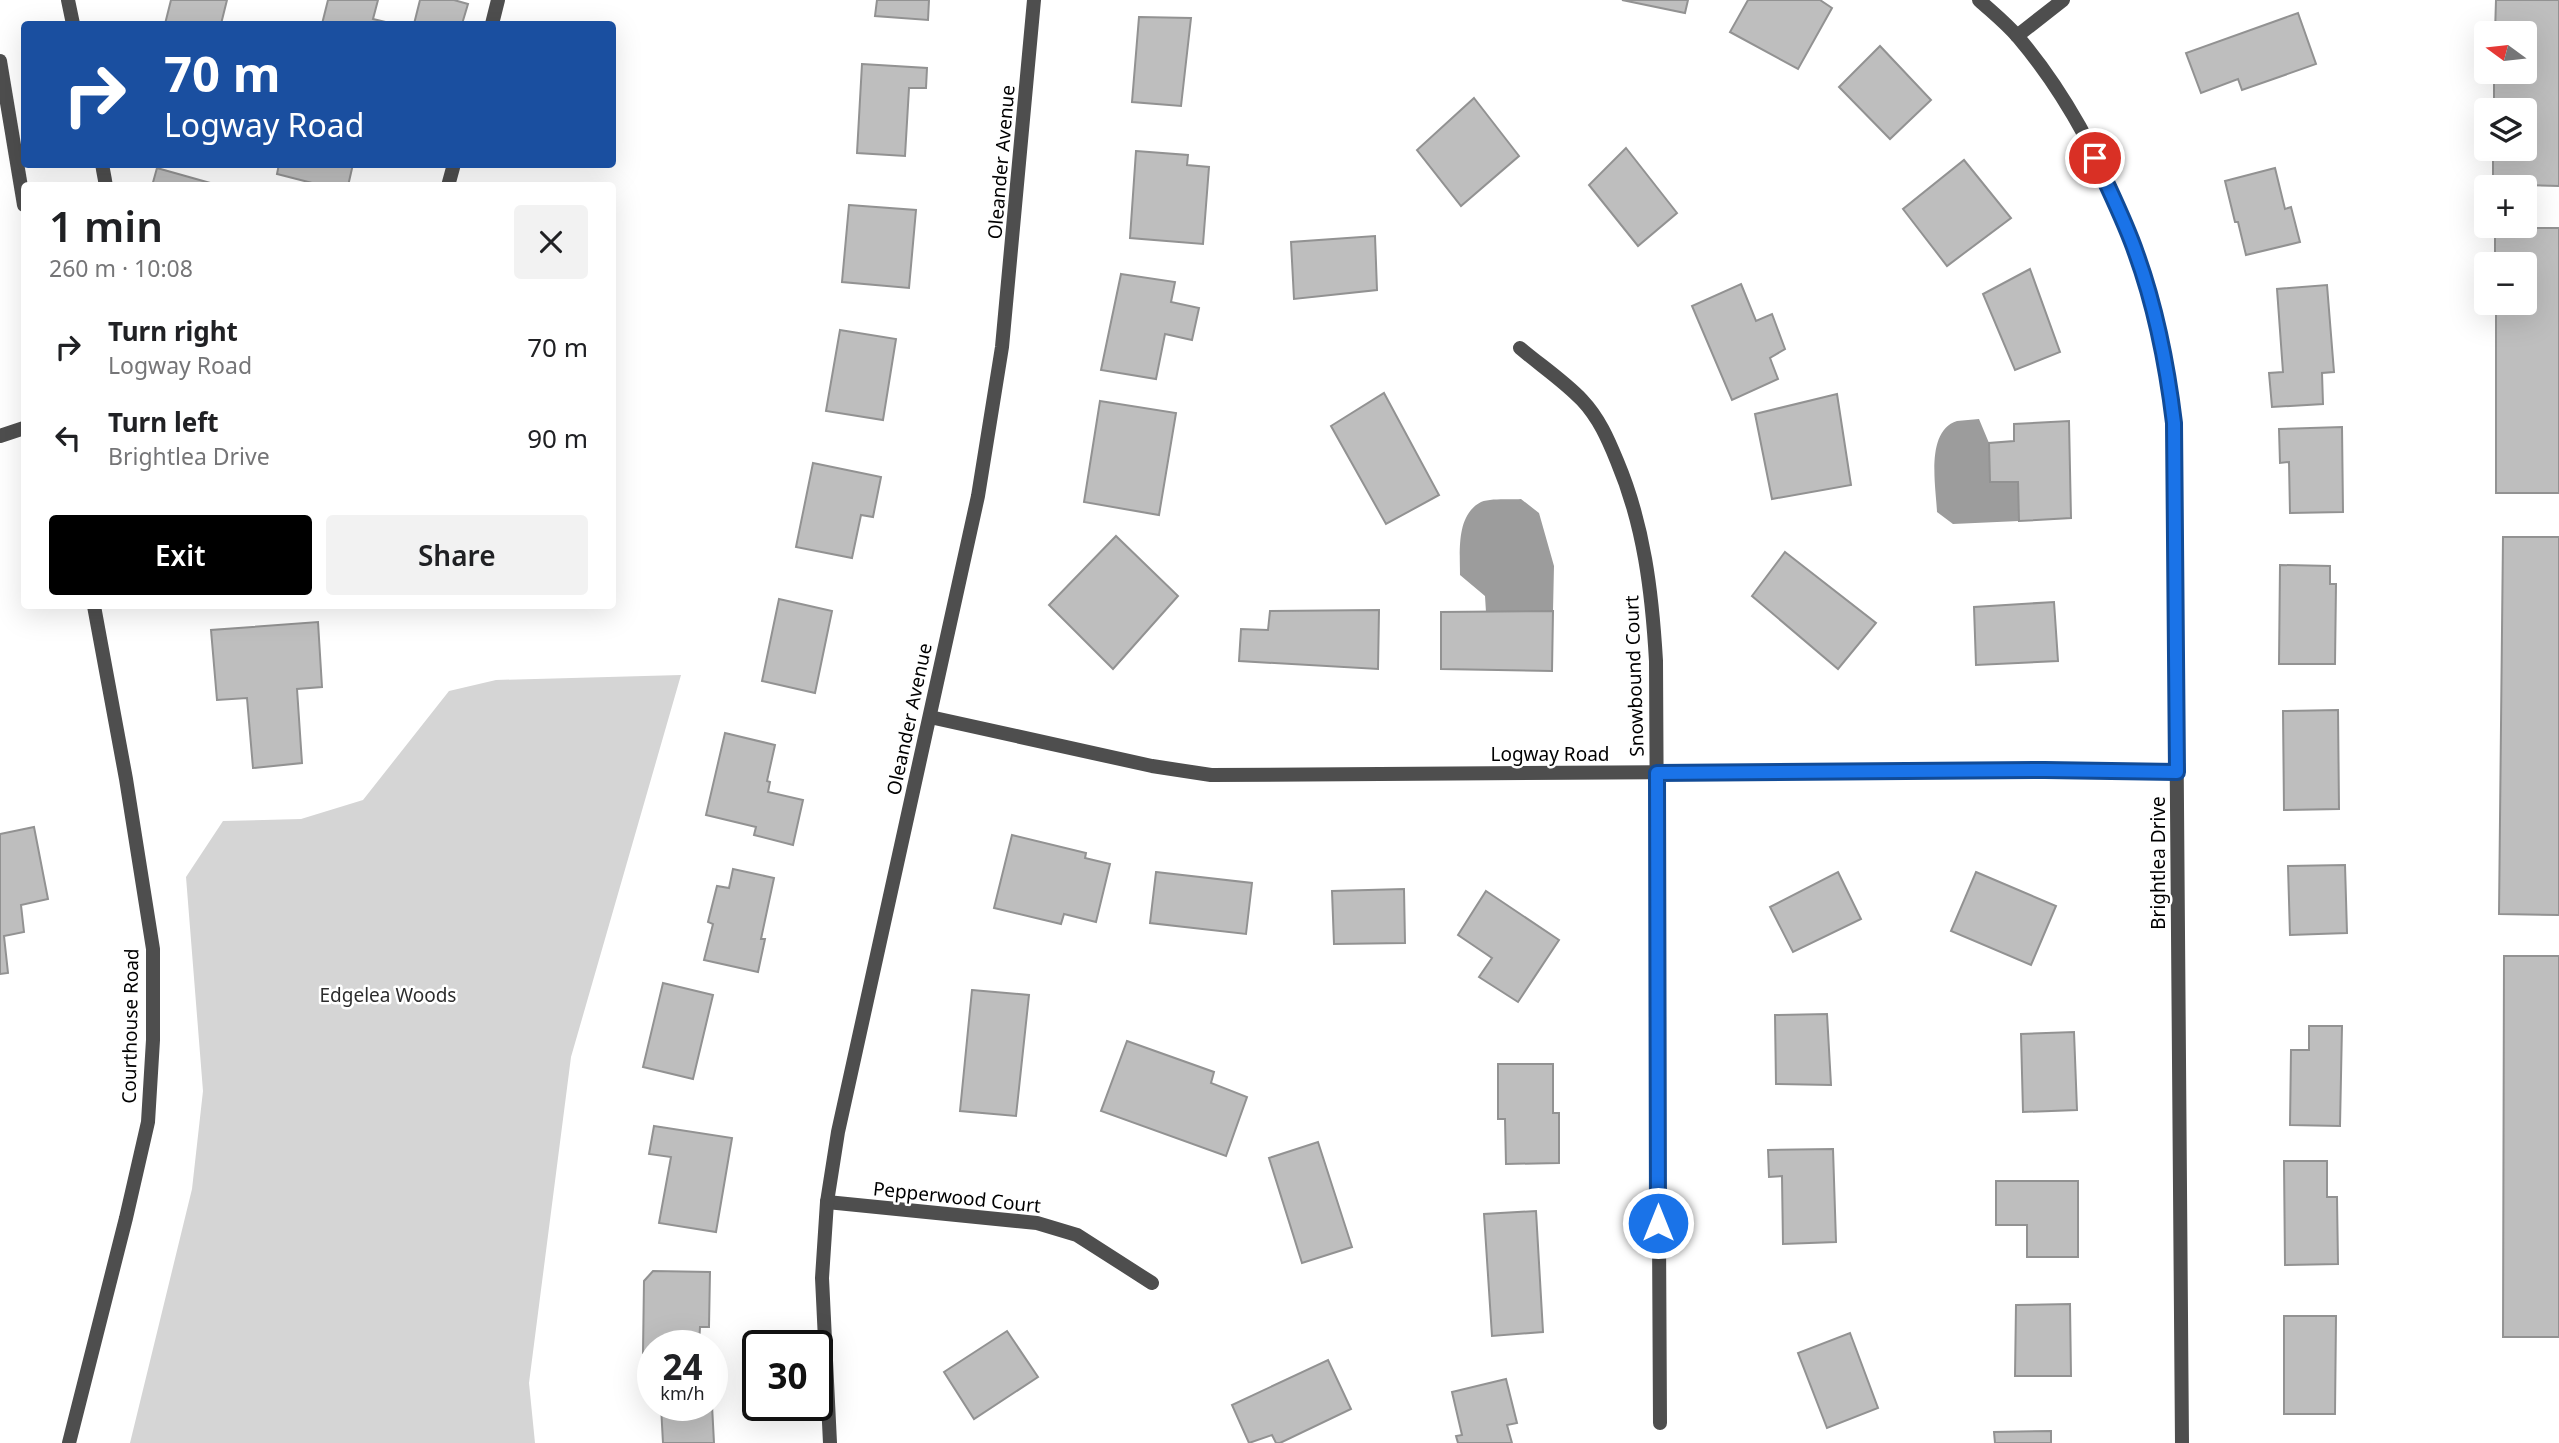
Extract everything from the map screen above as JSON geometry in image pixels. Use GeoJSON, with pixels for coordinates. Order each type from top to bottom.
{"type":"FeatureCollection","features":[{"type":"Feature","properties":{"kind":"street"},"geometry":{"type":"LineString","coordinates":[[68,0],[72,21]]}},
{"type":"Feature","properties":{"kind":"street"},"geometry":{"type":"LineString","coordinates":[[493,21],[498,0]]}},
{"type":"Feature","properties":{"kind":"street","name":"Oleander Avenue"},"geometry":{"type":"LineString","coordinates":[[830,1443],[822,1278],[827,1202],[838,1132],[978,496],[1002,346],[1034,0]]}},
{"type":"Feature","properties":{"kind":"street","name":"Brightlea Drive"},"geometry":{"type":"LineString","coordinates":[[1979,0],[2017,36],[2064,101],[2095,158],[2136,251],[2160,334],[2168,375],[2174,423],[2182,1443]]}},
{"type":"Feature","properties":{"kind":"street"},"geometry":{"type":"LineString","coordinates":[[2017,36],[2063,0]]}},
{"type":"Feature","properties":{"kind":"street"},"geometry":{"type":"LineString","coordinates":[[0,61],[21,187]]}},
{"type":"Feature","properties":{"kind":"street","name":"Snowbound Court"},"geometry":{"type":"LineString","coordinates":[[1520,348],[1582,400],[1604,429],[1627,484],[1642,539],[1652,597],[1656,661],[1660,1423]]}},
{"type":"Feature","properties":{"kind":"street"},"geometry":{"type":"LineString","coordinates":[[0,436],[21,429]]}},
{"type":"Feature","properties":{"kind":"street","name":"Courthouse Road"},"geometry":{"type":"LineString","coordinates":[[69,1443],[148,1122],[153,1040],[153,949],[126,779],[95,609]]}},
{"type":"Feature","properties":{"kind":"street","name":"Logway Road"},"geometry":{"type":"LineString","coordinates":[[930,717],[1152,766],[1211,775],[2045,770],[2177,772]]}},
{"type":"Feature","properties":{"kind":"street","name":"Pepperwood Court"},"geometry":{"type":"LineString","coordinates":[[827,1202],[1037,1223],[1077,1235],[1152,1283]]}},
{"type":"Feature","properties":{"kind":"green space","name":"Edgelea Woods"},"geometry":{"type":"Polygon","coordinates":[[[681,675],[571,1057],[529,1383],[535,1443],[130,1443],[192,1189],[203,1091],[186,877],[223,821],[301,819],[363,800],[449,691],[496,680],[681,675]]]}},
{"type":"Feature","properties":{"kind":"shaded area"},"geometry":{"type":"Polygon","coordinates":[[[1979,419],[1989,443],[1990,482],[2018,482],[2019,521],[1953,524],[1937,512],[1934,475],[1936,448],[1940,436],[1947,427],[1957,421],[1979,419]]]}},
{"type":"Feature","properties":{"kind":"shaded area"},"geometry":{"type":"Polygon","coordinates":[[[1521,499],[1539,513],[1554,566],[1553,611],[1486,612],[1485,596],[1460,575],[1463,524],[1473,508],[1481,502],[1521,499]]]}},
{"type":"Feature","properties":{"kind":"building"},"geometry":{"type":"Polygon","coordinates":[[[171,0],[227,0],[222,21],[166,21],[171,0]]]}},
{"type":"Feature","properties":{"kind":"building"},"geometry":{"type":"Polygon","coordinates":[[[328,0],[378,0],[373,19],[381,21],[323,21],[328,0]]]}},
{"type":"Feature","properties":{"kind":"building"},"geometry":{"type":"Polygon","coordinates":[[[420,0],[454,0],[468,4],[463,21],[415,21],[420,0]]]}},
{"type":"Feature","properties":{"kind":"building"},"geometry":{"type":"Polygon","coordinates":[[[877,0],[929,0],[928,20],[875,16],[877,0]]]}},
{"type":"Feature","properties":{"kind":"building"},"geometry":{"type":"Polygon","coordinates":[[[1622,0],[1688,0],[1685,13],[1622,0]]]}},
{"type":"Feature","properties":{"kind":"building"},"geometry":{"type":"Polygon","coordinates":[[[1748,0],[1820,0],[1832,8],[1798,69],[1730,32],[1748,0]]]}},
{"type":"Feature","properties":{"kind":"building"},"geometry":{"type":"Polygon","coordinates":[[[2496,0],[2559,0],[2559,186],[2537,185],[2537,175],[2493,175],[2493,161],[2537,161],[2537,98],[2494,98],[2494,84],[2538,84],[2538,21],[2495,21],[2496,0]]]}},
{"type":"Feature","properties":{"kind":"building"},"geometry":{"type":"Polygon","coordinates":[[[2298,13],[2316,64],[2242,90],[2238,79],[2201,93],[2186,53],[2298,13]]]}},
{"type":"Feature","properties":{"kind":"building"},"geometry":{"type":"Polygon","coordinates":[[[1139,17],[1191,18],[1181,106],[1132,102],[1139,17]]]}},
{"type":"Feature","properties":{"kind":"building"},"geometry":{"type":"Polygon","coordinates":[[[1880,46],[1931,100],[1890,139],[1839,87],[1880,46]]]}},
{"type":"Feature","properties":{"kind":"building"},"geometry":{"type":"Polygon","coordinates":[[[862,64],[927,68],[926,88],[909,88],[905,156],[857,153],[862,64]]]}},
{"type":"Feature","properties":{"kind":"building"},"geometry":{"type":"Polygon","coordinates":[[[1474,98],[1519,156],[1461,206],[1417,150],[1474,98]]]}},
{"type":"Feature","properties":{"kind":"building"},"geometry":{"type":"Polygon","coordinates":[[[1626,148],[1677,213],[1638,246],[1589,185],[1626,148]]]}},
{"type":"Feature","properties":{"kind":"building"},"geometry":{"type":"Polygon","coordinates":[[[1136,151],[1188,155],[1187,165],[1209,167],[1203,244],[1130,238],[1136,151]]]}},
{"type":"Feature","properties":{"kind":"building"},"geometry":{"type":"Polygon","coordinates":[[[1964,160],[2011,218],[1947,266],[1903,209],[1964,160]]]}},
{"type":"Feature","properties":{"kind":"building"},"geometry":{"type":"Polygon","coordinates":[[[157,168],[207,182],[153,182],[157,168]]]}},
{"type":"Feature","properties":{"kind":"building"},"geometry":{"type":"Polygon","coordinates":[[[278,168],[352,168],[349,182],[308,182],[277,174],[278,168]]]}},
{"type":"Feature","properties":{"kind":"building"},"geometry":{"type":"Polygon","coordinates":[[[2275,168],[2285,209],[2291,207],[2300,242],[2246,255],[2225,181],[2275,168]]]}},
{"type":"Feature","properties":{"kind":"building"},"geometry":{"type":"Polygon","coordinates":[[[849,205],[916,210],[909,288],[842,282],[849,205]]]}},
{"type":"Feature","properties":{"kind":"building"},"geometry":{"type":"Polygon","coordinates":[[[2537,228],[2559,228],[2559,493],[2496,493],[2496,315],[2537,315],[2537,252],[2495,252],[2495,238],[2537,238],[2537,228]]]}},
{"type":"Feature","properties":{"kind":"building"},"geometry":{"type":"Polygon","coordinates":[[[1375,236],[1377,290],[1294,299],[1291,242],[1375,236]]]}},
{"type":"Feature","properties":{"kind":"building"},"geometry":{"type":"Polygon","coordinates":[[[2030,269],[2060,352],[2015,370],[1983,294],[2030,269]]]}},
{"type":"Feature","properties":{"kind":"building"},"geometry":{"type":"Polygon","coordinates":[[[1121,274],[1175,282],[1171,302],[1199,308],[1192,340],[1165,334],[1156,379],[1101,370],[1121,274]]]}},
{"type":"Feature","properties":{"kind":"building"},"geometry":{"type":"Polygon","coordinates":[[[1741,284],[1756,321],[1772,314],[1785,349],[1770,358],[1778,379],[1732,400],[1692,306],[1741,284]]]}},
{"type":"Feature","properties":{"kind":"building"},"geometry":{"type":"Polygon","coordinates":[[[2327,285],[2334,372],[2322,373],[2323,404],[2272,407],[2269,373],[2283,372],[2277,289],[2327,285]]]}},
{"type":"Feature","properties":{"kind":"building"},"geometry":{"type":"Polygon","coordinates":[[[840,330],[896,339],[883,420],[826,411],[840,330]]]}},
{"type":"Feature","properties":{"kind":"building"},"geometry":{"type":"Polygon","coordinates":[[[1384,393],[1439,495],[1386,524],[1331,426],[1384,393]]]}},
{"type":"Feature","properties":{"kind":"building"},"geometry":{"type":"Polygon","coordinates":[[[1837,394],[1851,485],[1772,499],[1755,414],[1837,394]]]}},
{"type":"Feature","properties":{"kind":"building"},"geometry":{"type":"Polygon","coordinates":[[[1100,401],[1176,413],[1159,515],[1084,502],[1100,401]]]}},
{"type":"Feature","properties":{"kind":"building"},"geometry":{"type":"Polygon","coordinates":[[[2069,421],[2071,518],[2019,521],[2018,482],[1990,482],[1989,443],[2014,441],[2014,424],[2069,421]]]}},
{"type":"Feature","properties":{"kind":"building"},"geometry":{"type":"Polygon","coordinates":[[[2342,427],[2343,512],[2290,513],[2289,462],[2280,463],[2279,429],[2342,427]]]}},
{"type":"Feature","properties":{"kind":"building"},"geometry":{"type":"Polygon","coordinates":[[[813,463],[881,477],[873,517],[861,515],[852,558],[796,547],[813,463]]]}},
{"type":"Feature","properties":{"kind":"building"},"geometry":{"type":"Polygon","coordinates":[[[1116,536],[1178,596],[1113,669],[1049,605],[1116,536]]]}},
{"type":"Feature","properties":{"kind":"building"},"geometry":{"type":"Polygon","coordinates":[[[2503,537],[2559,537],[2559,915],[2499,914],[2503,537]]]}},
{"type":"Feature","properties":{"kind":"building"},"geometry":{"type":"Polygon","coordinates":[[[1785,552],[1876,623],[1838,669],[1752,596],[1785,552]]]}},
{"type":"Feature","properties":{"kind":"building"},"geometry":{"type":"Polygon","coordinates":[[[2280,565],[2330,566],[2330,584],[2336,584],[2335,664],[2279,664],[2280,565]]]}},
{"type":"Feature","properties":{"kind":"building"},"geometry":{"type":"Polygon","coordinates":[[[779,599],[832,611],[815,693],[762,681],[779,599]]]}},
{"type":"Feature","properties":{"kind":"building"},"geometry":{"type":"Polygon","coordinates":[[[2054,602],[2058,661],[1976,665],[1974,607],[2054,602]]]}},
{"type":"Feature","properties":{"kind":"building"},"geometry":{"type":"Polygon","coordinates":[[[1379,610],[1378,669],[1239,661],[1241,629],[1268,630],[1270,611],[1379,610]]]}},
{"type":"Feature","properties":{"kind":"building"},"geometry":{"type":"Polygon","coordinates":[[[1553,611],[1552,671],[1441,669],[1441,612],[1553,611]]]}},
{"type":"Feature","properties":{"kind":"building"},"geometry":{"type":"Polygon","coordinates":[[[318,622],[322,687],[297,689],[302,763],[253,768],[247,698],[217,700],[211,630],[318,622]]]}},
{"type":"Feature","properties":{"kind":"building"},"geometry":{"type":"Polygon","coordinates":[[[2338,710],[2339,809],[2284,810],[2283,711],[2338,710]]]}},
{"type":"Feature","properties":{"kind":"building"},"geometry":{"type":"Polygon","coordinates":[[[725,733],[775,745],[767,781],[770,782],[768,792],[803,800],[793,845],[754,835],[756,827],[706,815],[725,733]]]}},
{"type":"Feature","properties":{"kind":"building"},"geometry":{"type":"Polygon","coordinates":[[[34,827],[48,899],[21,905],[24,932],[4,936],[8,973],[0,974],[0,834],[34,827]]]}},
{"type":"Feature","properties":{"kind":"building"},"geometry":{"type":"Polygon","coordinates":[[[1012,835],[1086,853],[1085,858],[1110,864],[1096,922],[1064,914],[1061,924],[994,908],[1012,835]]]}},
{"type":"Feature","properties":{"kind":"building"},"geometry":{"type":"Polygon","coordinates":[[[2345,865],[2347,933],[2290,935],[2288,866],[2345,865]]]}},
{"type":"Feature","properties":{"kind":"building"},"geometry":{"type":"Polygon","coordinates":[[[733,869],[774,878],[761,939],[765,939],[758,972],[704,960],[713,924],[708,922],[717,886],[729,888],[733,869]]]}},
{"type":"Feature","properties":{"kind":"building"},"geometry":{"type":"Polygon","coordinates":[[[1156,872],[1252,883],[1246,934],[1150,923],[1156,872]]]}},
{"type":"Feature","properties":{"kind":"building"},"geometry":{"type":"Polygon","coordinates":[[[1838,872],[1861,919],[1793,952],[1770,907],[1838,872]]]}},
{"type":"Feature","properties":{"kind":"building"},"geometry":{"type":"Polygon","coordinates":[[[1976,872],[2056,906],[2031,965],[1951,931],[1976,872]]]}},
{"type":"Feature","properties":{"kind":"building"},"geometry":{"type":"Polygon","coordinates":[[[1404,889],[1405,943],[1334,944],[1332,891],[1404,889]]]}},
{"type":"Feature","properties":{"kind":"building"},"geometry":{"type":"Polygon","coordinates":[[[1486,891],[1559,940],[1518,1002],[1479,977],[1492,958],[1458,935],[1486,891]]]}},
{"type":"Feature","properties":{"kind":"building"},"geometry":{"type":"Polygon","coordinates":[[[2504,956],[2559,956],[2559,1337],[2503,1337],[2504,956]]]}},
{"type":"Feature","properties":{"kind":"building"},"geometry":{"type":"Polygon","coordinates":[[[663,983],[713,995],[693,1079],[643,1067],[663,983]]]}},
{"type":"Feature","properties":{"kind":"building"},"geometry":{"type":"Polygon","coordinates":[[[972,990],[1029,995],[1016,1116],[960,1111],[972,990]]]}},
{"type":"Feature","properties":{"kind":"building"},"geometry":{"type":"Polygon","coordinates":[[[1827,1014],[1831,1085],[1776,1084],[1775,1015],[1827,1014]]]}},
{"type":"Feature","properties":{"kind":"building"},"geometry":{"type":"Polygon","coordinates":[[[2309,1026],[2342,1026],[2340,1126],[2290,1125],[2291,1050],[2309,1050],[2309,1026]]]}},
{"type":"Feature","properties":{"kind":"building"},"geometry":{"type":"Polygon","coordinates":[[[2074,1032],[2077,1110],[2023,1112],[2021,1034],[2074,1032]]]}},
{"type":"Feature","properties":{"kind":"building"},"geometry":{"type":"Polygon","coordinates":[[[1127,1041],[1214,1072],[1211,1083],[1247,1097],[1226,1156],[1101,1111],[1127,1041]]]}},
{"type":"Feature","properties":{"kind":"building"},"geometry":{"type":"Polygon","coordinates":[[[1498,1064],[1553,1064],[1553,1113],[1559,1113],[1559,1163],[1506,1164],[1505,1119],[1498,1119],[1498,1064]]]}},
{"type":"Feature","properties":{"kind":"building"},"geometry":{"type":"Polygon","coordinates":[[[654,1126],[732,1138],[716,1232],[659,1223],[671,1157],[649,1154],[654,1126]]]}},
{"type":"Feature","properties":{"kind":"building"},"geometry":{"type":"Polygon","coordinates":[[[1318,1142],[1352,1247],[1302,1263],[1269,1158],[1318,1142]]]}},
{"type":"Feature","properties":{"kind":"building"},"geometry":{"type":"Polygon","coordinates":[[[1833,1149],[1836,1242],[1783,1244],[1782,1176],[1769,1177],[1768,1150],[1833,1149]]]}},
{"type":"Feature","properties":{"kind":"building"},"geometry":{"type":"Polygon","coordinates":[[[2284,1161],[2327,1161],[2327,1197],[2337,1197],[2338,1264],[2285,1265],[2284,1161]]]}},
{"type":"Feature","properties":{"kind":"building"},"geometry":{"type":"Polygon","coordinates":[[[1996,1181],[2078,1181],[2078,1257],[2027,1257],[2027,1225],[1996,1225],[1996,1181]]]}},
{"type":"Feature","properties":{"kind":"building"},"geometry":{"type":"Polygon","coordinates":[[[1536,1211],[1543,1332],[1492,1336],[1484,1214],[1536,1211]]]}},
{"type":"Feature","properties":{"kind":"building"},"geometry":{"type":"Polygon","coordinates":[[[653,1271],[710,1272],[709,1327],[700,1327],[700,1330],[643,1330],[644,1281],[653,1271]]]}},
{"type":"Feature","properties":{"kind":"building"},"geometry":{"type":"Polygon","coordinates":[[[2070,1304],[2071,1376],[2015,1376],[2016,1305],[2070,1304]]]}},
{"type":"Feature","properties":{"kind":"building"},"geometry":{"type":"Polygon","coordinates":[[[2284,1316],[2336,1316],[2335,1414],[2284,1414],[2284,1316]]]}},
{"type":"Feature","properties":{"kind":"building"},"geometry":{"type":"Polygon","coordinates":[[[1007,1331],[1038,1377],[974,1419],[944,1372],[1007,1331]]]}},
{"type":"Feature","properties":{"kind":"building"},"geometry":{"type":"Polygon","coordinates":[[[1850,1333],[1878,1408],[1827,1428],[1798,1353],[1850,1333]]]}},
{"type":"Feature","properties":{"kind":"building"},"geometry":{"type":"Polygon","coordinates":[[[1328,1360],[1351,1409],[1280,1443],[1276,1443],[1272,1435],[1249,1443],[1232,1405],[1328,1360]]]}},
{"type":"Feature","properties":{"kind":"building"},"geometry":{"type":"Polygon","coordinates":[[[1506,1379],[1517,1423],[1507,1425],[1512,1443],[1458,1443],[1456,1436],[1462,1435],[1452,1392],[1506,1379]]]}},
{"type":"Feature","properties":{"kind":"building"},"geometry":{"type":"Polygon","coordinates":[[[662,1421],[713,1421],[714,1443],[663,1443],[662,1421]]]}},
{"type":"Feature","properties":{"kind":"building"},"geometry":{"type":"Polygon","coordinates":[[[2051,1431],[2051,1443],[1995,1443],[1994,1432],[2051,1431]]]}},
{"type":"Feature","properties":{"kind":"route"},"geometry":{"type":"LineString","coordinates":[[1658,1223],[1657,773],[2045,770],[2177,772],[2174,423],[2168,375],[2160,334],[2136,251],[2095,158]]}}]}
